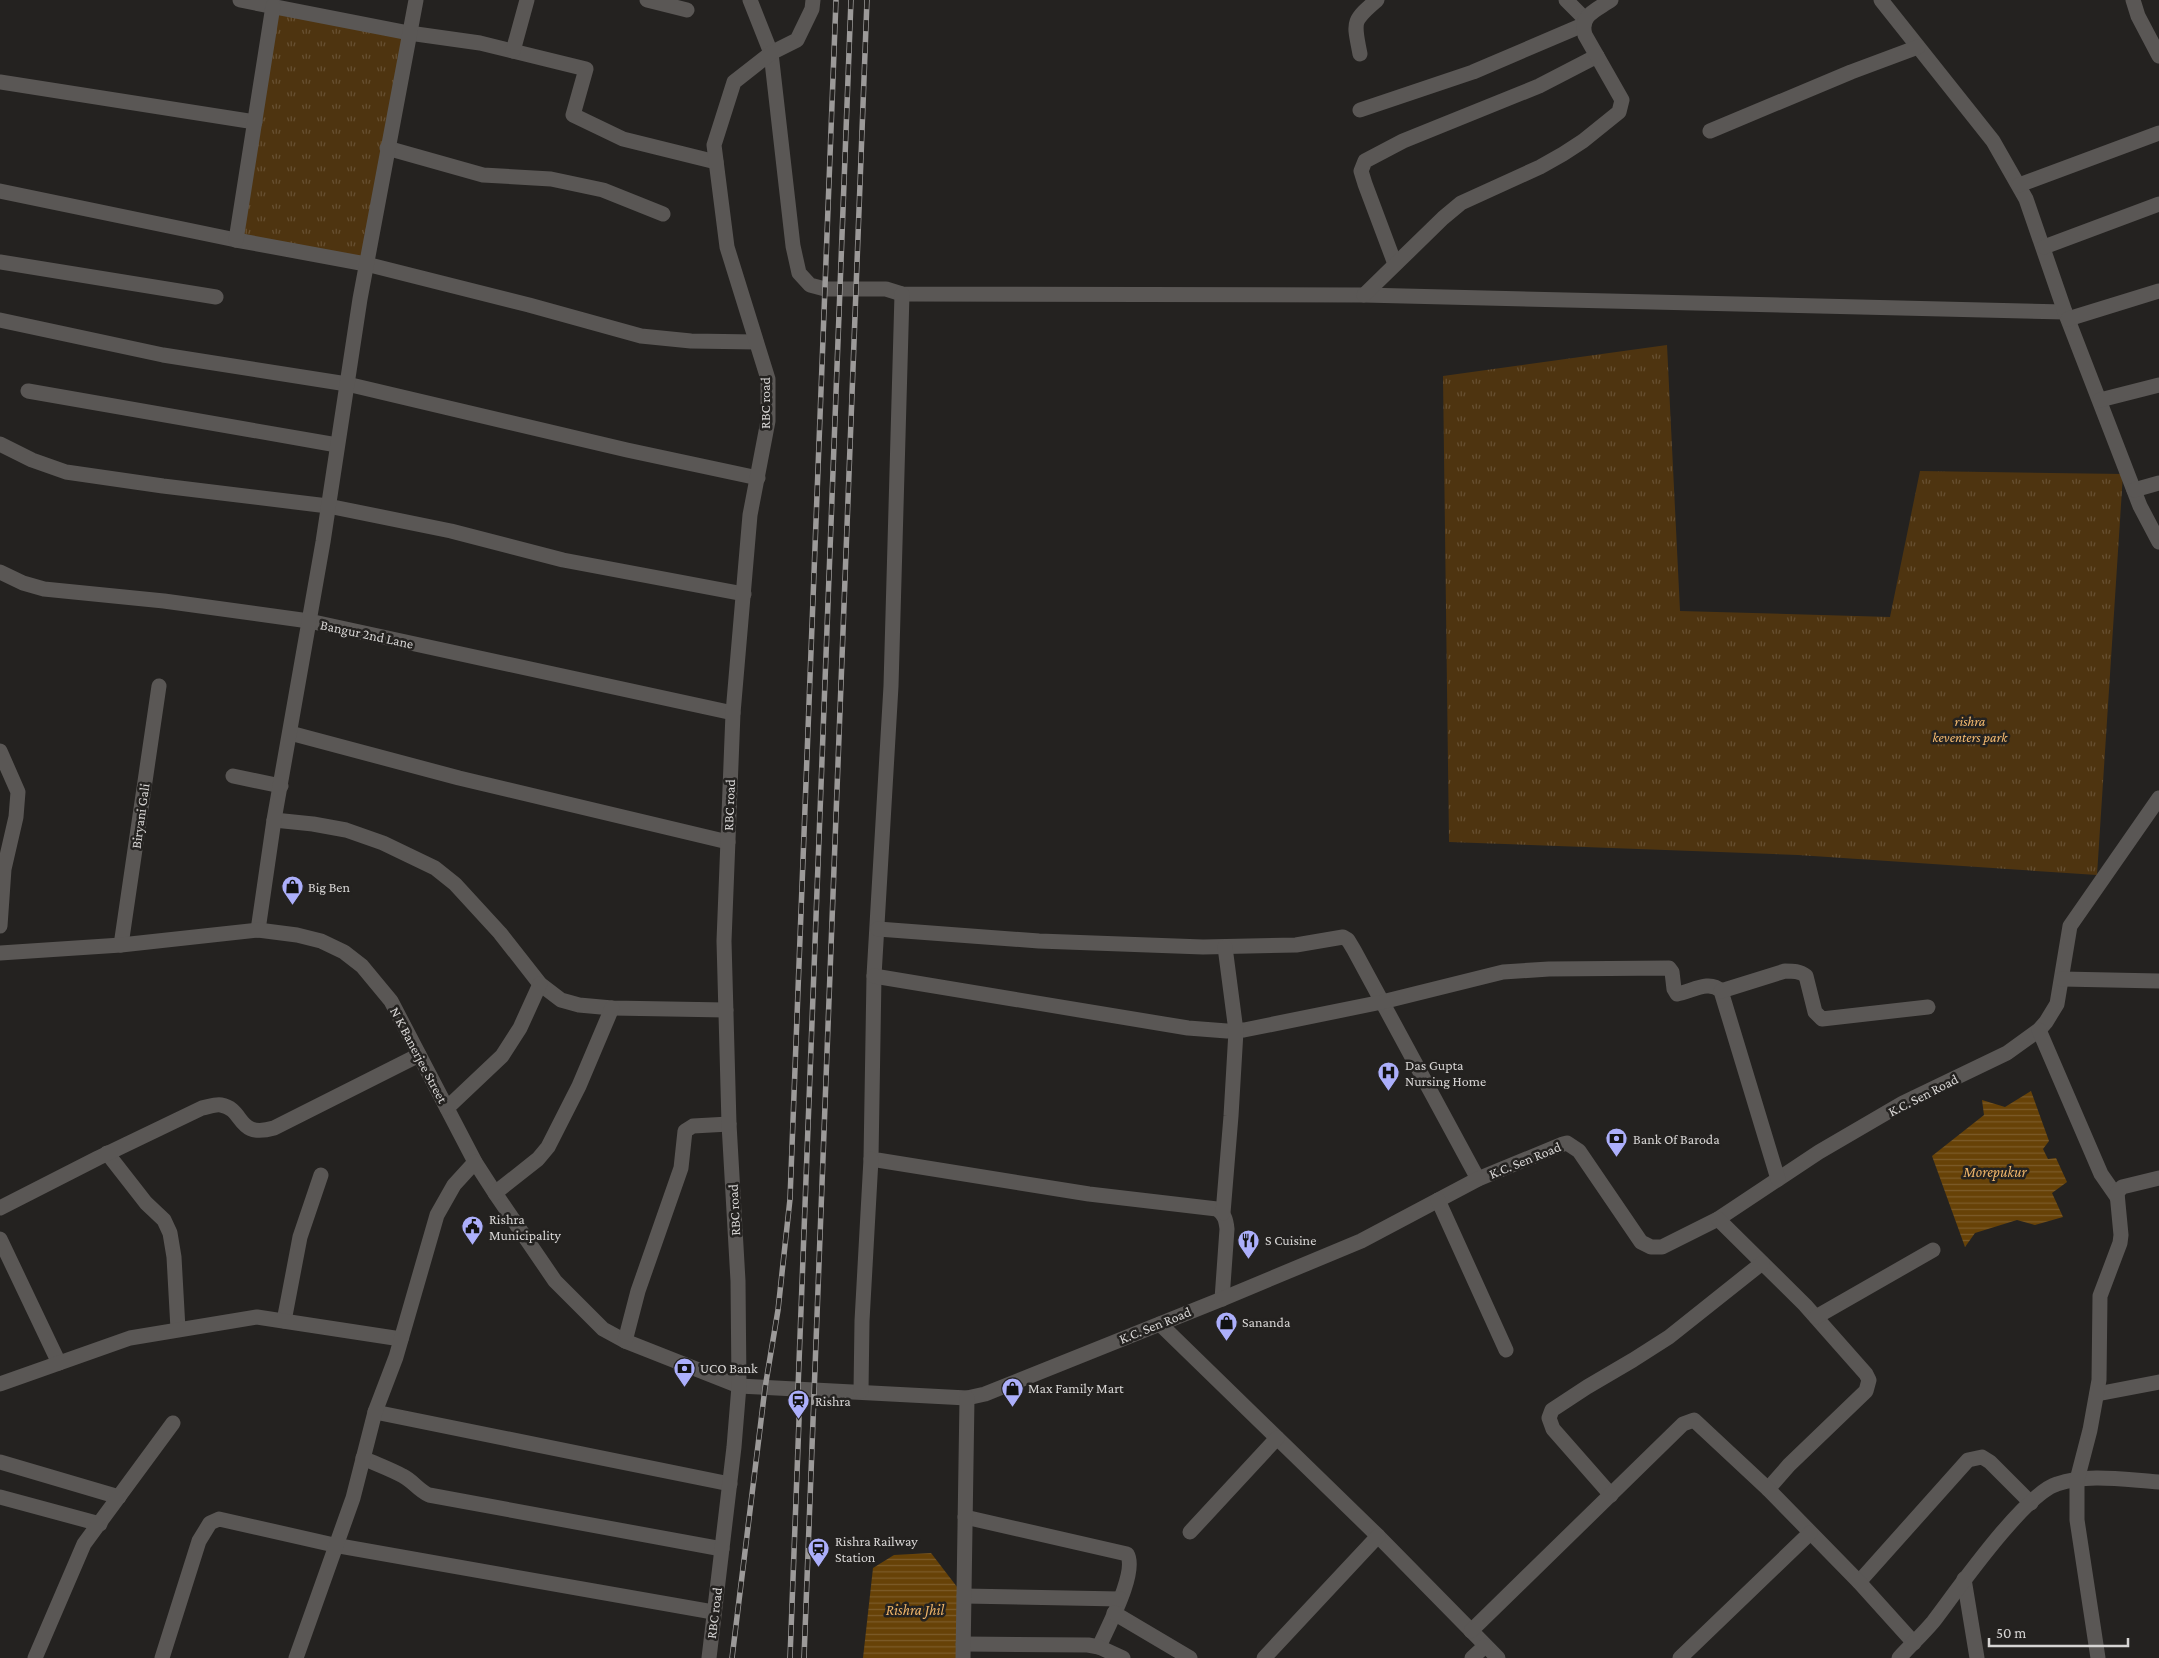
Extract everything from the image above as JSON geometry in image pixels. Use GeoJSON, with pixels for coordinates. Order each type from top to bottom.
{"type":"FeatureCollection","features":[{"type":"Feature","properties":{"kind":"street"},"geometry":{"type":"LineString","coordinates":[[240,0],[409,33],[480,43],[586,68],[573,114],[623,139],[716,162]]}},
{"type":"Feature","properties":{"kind":"street"},"geometry":{"type":"LineString","coordinates":[[258,930],[274,820],[309,621],[366,264],[416,0]]}},
{"type":"Feature","properties":{"kind":"street"},"geometry":{"type":"LineString","coordinates":[[513,51],[527,0]]}},
{"type":"Feature","properties":{"kind":"street"},"geometry":{"type":"LineString","coordinates":[[647,0],[687,10]]}},
{"type":"Feature","properties":{"kind":"street"},"geometry":{"type":"LineString","coordinates":[[750,0],[771,53],[793,246],[798,273],[810,285],[825,289],[886,289],[902,294],[1364,295],[2067,316],[2159,291]]}},
{"type":"Feature","properties":{"kind":"street","name":"RBC road"},"geometry":{"type":"LineString","coordinates":[[709,1658],[730,1484],[739,1386],[738,1281],[729,1124],[724,941],[733,713],[750,515],[768,421],[768,379],[727,247],[714,145],[734,82],[771,53],[796,40],[812,9],[813,0]]}},
{"type":"Feature","properties":{"kind":"street"},"geometry":{"type":"LineString","coordinates":[[1360,54],[1355,26],[1358,17],[1377,0]]}},
{"type":"Feature","properties":{"kind":"street"},"geometry":{"type":"LineString","coordinates":[[1364,295],[1461,203],[1555,158],[1583,141],[1616,116],[1622,109],[1622,100],[1585,35],[1584,22],[1566,0]]}},
{"type":"Feature","properties":{"kind":"street"},"geometry":{"type":"LineString","coordinates":[[1360,110],[1473,72],[1584,22],[1610,0]]}},
{"type":"Feature","properties":{"kind":"street"},"geometry":{"type":"LineString","coordinates":[[1882,0],[1993,141],[2019,185],[2026,199],[2067,316],[2144,516],[2159,542]]}},
{"type":"Feature","properties":{"kind":"street"},"geometry":{"type":"LineString","coordinates":[[2133,0],[2138,16],[2159,56]]}},
{"type":"Feature","properties":{"kind":"street"},"geometry":{"type":"LineString","coordinates":[[236,240],[273,6]]}},
{"type":"Feature","properties":{"kind":"street"},"geometry":{"type":"LineString","coordinates":[[1710,132],[1851,72],[1918,47]]}},
{"type":"Feature","properties":{"kind":"street"},"geometry":{"type":"LineString","coordinates":[[1395,264],[1365,184],[1362,171],[1366,160],[1403,141],[1539,86],[1597,56]]}},
{"type":"Feature","properties":{"kind":"street"},"geometry":{"type":"LineString","coordinates":[[0,82],[255,122]]}},
{"type":"Feature","properties":{"kind":"street"},"geometry":{"type":"LineString","coordinates":[[2019,185],[2159,133]]}},
{"type":"Feature","properties":{"kind":"street"},"geometry":{"type":"LineString","coordinates":[[387,148],[483,175],[551,179],[603,190],[663,214]]}},
{"type":"Feature","properties":{"kind":"street"},"geometry":{"type":"LineString","coordinates":[[0,191],[236,240],[366,264],[529,305],[641,336],[691,341],[756,342]]}},
{"type":"Feature","properties":{"kind":"street"},"geometry":{"type":"LineString","coordinates":[[2044,247],[2159,204]]}},
{"type":"Feature","properties":{"kind":"street"},"geometry":{"type":"LineString","coordinates":[[0,262],[216,297]]}},
{"type":"Feature","properties":{"kind":"street"},"geometry":{"type":"LineString","coordinates":[[861,1391],[862,1321],[871,1159],[874,976],[891,686],[902,294]]}},
{"type":"Feature","properties":{"kind":"street"},"geometry":{"type":"LineString","coordinates":[[0,320],[162,355],[347,384],[627,450],[758,478]]}},
{"type":"Feature","properties":{"kind":"street"},"geometry":{"type":"LineString","coordinates":[[2100,400],[2159,385]]}},
{"type":"Feature","properties":{"kind":"street"},"geometry":{"type":"LineString","coordinates":[[28,391],[338,445]]}},
{"type":"Feature","properties":{"kind":"street"},"geometry":{"type":"LineString","coordinates":[[0,444],[32,460],[66,472],[162,486],[328,506],[451,531],[562,560],[744,594]]}},
{"type":"Feature","properties":{"kind":"street"},"geometry":{"type":"LineString","coordinates":[[2134,490],[2159,483]]}},
{"type":"Feature","properties":{"kind":"street","name":"Bangur 2nd Lane"},"geometry":{"type":"LineString","coordinates":[[0,572],[22,583],[44,589],[164,601],[309,621],[733,713]]}},
{"type":"Feature","properties":{"kind":"street","name":"Biryani Gali"},"geometry":{"type":"LineString","coordinates":[[121,945],[159,686]]}},
{"type":"Feature","properties":{"kind":"street"},"geometry":{"type":"LineString","coordinates":[[290,733],[460,778],[728,842]]}},
{"type":"Feature","properties":{"kind":"street"},"geometry":{"type":"LineString","coordinates":[[0,751],[18,792],[16,817],[6,835],[0,926]]}},
{"type":"Feature","properties":{"kind":"street"},"geometry":{"type":"LineString","coordinates":[[233,776],[280,786]]}},
{"type":"Feature","properties":{"kind":"street","name":"K.C. Sen Road"},"geometry":{"type":"LineString","coordinates":[[739,1386],[968,1398],[985,1394],[1361,1241],[1478,1179],[1567,1143],[1579,1151],[1641,1242],[1647,1246],[1657,1248],[1669,1244],[1718,1219],[1778,1179],[1903,1103],[2008,1053],[2039,1030],[2057,1004],[2070,926],[2159,798]]}},
{"type":"Feature","properties":{"kind":"street"},"geometry":{"type":"LineString","coordinates":[[274,820],[346,830],[383,843],[434,868],[455,884],[500,933],[540,984],[561,1000],[579,1005],[612,1008],[726,1010]]}},
{"type":"Feature","properties":{"kind":"street"},"geometry":{"type":"LineString","coordinates":[[878,929],[1039,940],[1225,947],[1296,945],[1343,937],[1348,940],[1478,1179]]}},
{"type":"Feature","properties":{"kind":"street","name":"N K Banerjee Street"},"geometry":{"type":"LineString","coordinates":[[0,953],[121,945],[258,930],[296,935],[321,941],[344,952],[362,966],[391,1001],[475,1162],[555,1281],[603,1328],[625,1341],[739,1386]]}},
{"type":"Feature","properties":{"kind":"street"},"geometry":{"type":"LineString","coordinates":[[1222,1299],[1228,1229],[1223,1213],[1232,1116],[1236,1031],[1225,947]]}},
{"type":"Feature","properties":{"kind":"street"},"geometry":{"type":"LineString","coordinates":[[874,976],[1188,1028],[1236,1031],[1382,1002],[1495,974],[1540,970],[1665,968],[1672,972],[1674,989],[1677,994],[1707,986],[1713,986],[1721,991],[1778,1179]]}},
{"type":"Feature","properties":{"kind":"street"},"geometry":{"type":"LineString","coordinates":[[1721,991],[1785,971],[1794,971],[1802,972],[1806,976],[1815,1012],[1822,1019],[1928,1007]]}},
{"type":"Feature","properties":{"kind":"street"},"geometry":{"type":"LineString","coordinates":[[2062,979],[2159,981]]}},
{"type":"Feature","properties":{"kind":"street"},"geometry":{"type":"LineString","coordinates":[[447,1108],[502,1056],[520,1028],[540,984]]}},
{"type":"Feature","properties":{"kind":"street"},"geometry":{"type":"LineString","coordinates":[[495,1193],[538,1159],[548,1147],[579,1086],[612,1008]]}},
{"type":"Feature","properties":{"kind":"street"},"geometry":{"type":"LineString","coordinates":[[2039,1030],[2101,1174],[2117,1197],[2121,1235],[2119,1250],[2100,1296],[2100,1346],[2096,1394],[2090,1430],[2077,1480],[2077,1520],[2098,1658]]}},
{"type":"Feature","properties":{"kind":"street"},"geometry":{"type":"LineString","coordinates":[[0,1208],[107,1153],[202,1108],[215,1105],[225,1106],[252,1130],[263,1131],[274,1128],[419,1055]]}},
{"type":"Feature","properties":{"kind":"street"},"geometry":{"type":"LineString","coordinates":[[625,1341],[638,1291],[680,1168],[685,1131],[693,1126],[729,1124]]}},
{"type":"Feature","properties":{"kind":"street"},"geometry":{"type":"LineString","coordinates":[[107,1153],[146,1203],[164,1220],[170,1234],[174,1257],[178,1330]]}},
{"type":"Feature","properties":{"kind":"street"},"geometry":{"type":"LineString","coordinates":[[871,1159],[1089,1194],[1217,1209],[1223,1213]]}},
{"type":"Feature","properties":{"kind":"street"},"geometry":{"type":"LineString","coordinates":[[296,1658],[334,1545],[353,1498],[375,1412],[401,1339],[437,1215],[454,1185],[475,1162]]}},
{"type":"Feature","properties":{"kind":"street"},"geometry":{"type":"LineString","coordinates":[[284,1321],[300,1236],[321,1175]]}},
{"type":"Feature","properties":{"kind":"street"},"geometry":{"type":"LineString","coordinates":[[2117,1197],[2122,1188],[2159,1178]]}},
{"type":"Feature","properties":{"kind":"street"},"geometry":{"type":"LineString","coordinates":[[1438,1200],[1506,1350]]}},
{"type":"Feature","properties":{"kind":"street"},"geometry":{"type":"LineString","coordinates":[[1718,1219],[1816,1317],[1866,1374],[1869,1380],[1869,1387],[1789,1465],[1768,1489]]}},
{"type":"Feature","properties":{"kind":"street"},"geometry":{"type":"LineString","coordinates":[[0,1239],[59,1363]]}},
{"type":"Feature","properties":{"kind":"street"},"geometry":{"type":"LineString","coordinates":[[1816,1317],[1933,1250]]}},
{"type":"Feature","properties":{"kind":"street"},"geometry":{"type":"LineString","coordinates":[[1611,1495],[1553,1430],[1549,1418],[1552,1410],[1587,1386],[1669,1337],[1762,1263]]}},
{"type":"Feature","properties":{"kind":"street"},"geometry":{"type":"LineString","coordinates":[[0,1384],[130,1338],[257,1317],[401,1339]]}},
{"type":"Feature","properties":{"kind":"street"},"geometry":{"type":"LineString","coordinates":[[1160,1324],[1378,1536],[1498,1658]]}},
{"type":"Feature","properties":{"kind":"street"},"geometry":{"type":"LineString","coordinates":[[2096,1394],[2159,1382]]}},
{"type":"Feature","properties":{"kind":"street"},"geometry":{"type":"LineString","coordinates":[[968,1398],[963,1651],[1099,1647],[1123,1658]]}},
{"type":"Feature","properties":{"kind":"street"},"geometry":{"type":"LineString","coordinates":[[375,1412],[730,1484]]}},
{"type":"Feature","properties":{"kind":"street"},"geometry":{"type":"LineString","coordinates":[[1471,1631],[1683,1424],[1694,1420],[1768,1489],[1859,1582],[1914,1643]]}},
{"type":"Feature","properties":{"kind":"street"},"geometry":{"type":"LineString","coordinates":[[35,1658],[84,1544],[173,1423]]}},
{"type":"Feature","properties":{"kind":"street"},"geometry":{"type":"LineString","coordinates":[[1190,1532],[1277,1438]]}},
{"type":"Feature","properties":{"kind":"street"},"geometry":{"type":"LineString","coordinates":[[1859,1582],[1968,1460],[1982,1457],[1990,1462],[2031,1503]]}},
{"type":"Feature","properties":{"kind":"street"},"geometry":{"type":"LineString","coordinates":[[363,1458],[404,1476],[413,1482],[419,1491],[428,1495],[722,1549]]}},
{"type":"Feature","properties":{"kind":"street"},"geometry":{"type":"LineString","coordinates":[[0,1462],[119,1497]]}},
{"type":"Feature","properties":{"kind":"street"},"geometry":{"type":"LineString","coordinates":[[1899,1658],[1931,1624],[2011,1523],[2050,1487],[2077,1480],[2159,1482]]}},
{"type":"Feature","properties":{"kind":"street"},"geometry":{"type":"LineString","coordinates":[[0,1497],[100,1524]]}},
{"type":"Feature","properties":{"kind":"street"},"geometry":{"type":"LineString","coordinates":[[966,1517],[1127,1554],[1130,1567],[1120,1599],[1099,1647]]}},
{"type":"Feature","properties":{"kind":"street"},"geometry":{"type":"LineString","coordinates":[[162,1658],[199,1541],[205,1530],[214,1520],[226,1519],[334,1545],[714,1612]]}},
{"type":"Feature","properties":{"kind":"street"},"geometry":{"type":"LineString","coordinates":[[1680,1658],[1810,1532]]}},
{"type":"Feature","properties":{"kind":"street"},"geometry":{"type":"LineString","coordinates":[[1264,1658],[1378,1536]]}},
{"type":"Feature","properties":{"kind":"street"},"geometry":{"type":"LineString","coordinates":[[1964,1580],[1977,1658]]}},
{"type":"Feature","properties":{"kind":"street"},"geometry":{"type":"LineString","coordinates":[[964,1596],[1120,1599]]}},
{"type":"Feature","properties":{"kind":"street"},"geometry":{"type":"LineString","coordinates":[[1114,1613],[1190,1658]]}},
{"type":"Feature","properties":{"kind":"street"},"geometry":{"type":"LineString","coordinates":[[1472,1658],[1486,1646]]}},
{"type":"Feature","properties":{"kind":"green space"},"geometry":{"type":"Polygon","coordinates":[[[273,6],[409,33],[366,264],[236,240],[273,6]]]}},
{"type":"Feature","properties":{"kind":"green space","name":"rishra keventers park"},"geometry":{"type":"Polygon","coordinates":[[[1667,345],[1680,611],[1890,617],[1920,471],[2123,474],[2097,875],[1798,855],[1449,842],[1443,376],[1667,345]]]}},
{"type":"Feature","properties":{"kind":"water","name":"Morepukur"},"geometry":{"type":"Polygon","coordinates":[[[2031,1091],[2049,1141],[2043,1149],[2048,1159],[2056,1158],[2067,1182],[2052,1193],[2063,1217],[2035,1225],[2017,1220],[1975,1233],[1965,1247],[1932,1156],[1984,1115],[1982,1100],[2005,1107],[2031,1091]]]}},
{"type":"Feature","properties":{"kind":"water","name":"Rishra Jhil"},"geometry":{"type":"Polygon","coordinates":[[[931,1553],[964,1596],[962,1658],[863,1658],[873,1568],[894,1555],[931,1553]]]}},
{"type":"Feature","properties":{"kind":"railway"},"geometry":{"type":"LineString","coordinates":[[732,1658],[765,1388],[778,1310],[790,1199],[836,0]]}},
{"type":"Feature","properties":{"kind":"railway"},"geometry":{"type":"LineString","coordinates":[[790,1658],[799,1420],[798,1389],[851,0]]}},
{"type":"Feature","properties":{"kind":"railway"},"geometry":{"type":"LineString","coordinates":[[804,1658],[867,0]]}},
{"type":"Feature","properties":{"kind":"place","name":"Big Ben"},"geometry":{"type":"Point","coordinates":[292,906]}},
{"type":"Feature","properties":{"kind":"place","name":"Das Gupta Nursing Home"},"geometry":{"type":"Point","coordinates":[1389,1092]}},
{"type":"Feature","properties":{"kind":"place","name":"Bank Of Baroda"},"geometry":{"type":"Point","coordinates":[1617,1158]}},
{"type":"Feature","properties":{"kind":"place","name":"Rishra Municipality"},"geometry":{"type":"Point","coordinates":[473,1246]}},
{"type":"Feature","properties":{"kind":"place","name":"S Cuisine"},"geometry":{"type":"Point","coordinates":[1249,1259]}},
{"type":"Feature","properties":{"kind":"place","name":"Sananda"},"geometry":{"type":"Point","coordinates":[1226,1341]}},
{"type":"Feature","properties":{"kind":"place","name":"UCO Bank"},"geometry":{"type":"Point","coordinates":[684,1387]}},
{"type":"Feature","properties":{"kind":"place","name":"Max Family Mart"},"geometry":{"type":"Point","coordinates":[1012,1407]}},
{"type":"Feature","properties":{"kind":"place","name":"Rishra"},"geometry":{"type":"Point","coordinates":[799,1420]}},
{"type":"Feature","properties":{"kind":"place","name":"Rishra Railway Station"},"geometry":{"type":"Point","coordinates":[819,1568]}}]}
